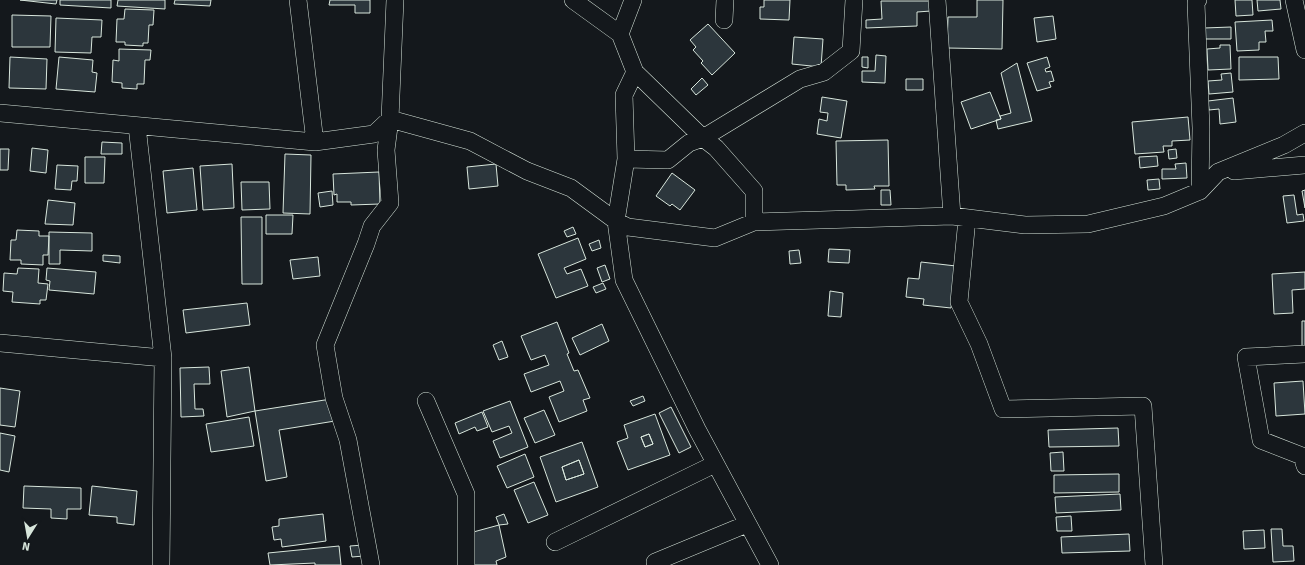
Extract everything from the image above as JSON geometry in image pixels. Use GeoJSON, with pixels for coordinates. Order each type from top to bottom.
{"type":"FeatureCollection","features":[{"type":"Feature","properties":{"kind":"street"},"geometry":{"type":"LineString","coordinates":[[298,0],[315,142]]}},
{"type":"Feature","properties":{"kind":"street"},"geometry":{"type":"LineString","coordinates":[[371,565],[348,440],[334,398],[325,344],[372,226],[390,203],[386,150],[390,119],[394,0]]}},
{"type":"Feature","properties":{"kind":"street"},"geometry":{"type":"LineString","coordinates":[[573,0],[620,34],[635,72],[703,138],[716,148],[754,191],[754,222]]}},
{"type":"Feature","properties":{"kind":"street"},"geometry":{"type":"LineString","coordinates":[[620,34],[632,0]]}},
{"type":"Feature","properties":{"kind":"street"},"geometry":{"type":"LineString","coordinates":[[724,20],[725,0]]}},
{"type":"Feature","properties":{"kind":"street"},"geometry":{"type":"LineString","coordinates":[[626,159],[668,160],[689,144],[703,138],[800,79],[824,72],[851,51],[854,0]]}},
{"type":"Feature","properties":{"kind":"street"},"geometry":{"type":"LineString","coordinates":[[937,0],[959,218],[960,302],[979,344],[1003,409],[1143,406],[1154,565]]}},
{"type":"Feature","properties":{"kind":"street"},"geometry":{"type":"LineString","coordinates":[[1198,0],[1196,3],[1201,128],[1200,191]]}},
{"type":"Feature","properties":{"kind":"street"},"geometry":{"type":"LineString","coordinates":[[1294,0],[1305,50]]}},
{"type":"Feature","properties":{"kind":"street"},"geometry":{"type":"LineString","coordinates":[[635,72],[624,95],[626,159],[616,221],[624,280],[715,464],[770,565]]}},
{"type":"Feature","properties":{"kind":"street"},"geometry":{"type":"LineString","coordinates":[[0,113],[315,142],[374,134],[390,119]]}},
{"type":"Feature","properties":{"kind":"street"},"geometry":{"type":"LineString","coordinates":[[390,119],[470,141],[527,171],[571,188],[616,221],[628,227],[715,238],[754,222],[959,218],[1025,225],[1088,224],[1164,206],[1200,191],[1218,172],[1284,145],[1305,133]]}},
{"type":"Feature","properties":{"kind":"street"},"geometry":{"type":"LineString","coordinates":[[137,126],[163,358],[161,565]]}},
{"type":"Feature","properties":{"kind":"street"},"geometry":{"type":"LineString","coordinates":[[1218,172],[1305,165]]}},
{"type":"Feature","properties":{"kind":"street"},"geometry":{"type":"LineString","coordinates":[[0,343],[163,358]]}},
{"type":"Feature","properties":{"kind":"street"},"geometry":{"type":"LineString","coordinates":[[1305,354],[1246,357],[1262,440],[1302,456],[1305,466]]}},
{"type":"Feature","properties":{"kind":"street"},"geometry":{"type":"LineString","coordinates":[[426,401],[466,494],[466,565]]}},
{"type":"Feature","properties":{"kind":"street"},"geometry":{"type":"LineString","coordinates":[[555,542],[715,464]]}},
{"type":"Feature","properties":{"kind":"street"},"geometry":{"type":"LineString","coordinates":[[655,562],[747,524]]}},
{"type":"Feature","properties":{"kind":"building"},"geometry":{"type":"Polygon","coordinates":[[[20,0],[57,0],[56,4],[20,0]]]}},
{"type":"Feature","properties":{"kind":"building"},"geometry":{"type":"Polygon","coordinates":[[[60,0],[111,0],[111,8],[60,5],[60,0]]]}},
{"type":"Feature","properties":{"kind":"building"},"geometry":{"type":"Polygon","coordinates":[[[118,0],[165,0],[165,9],[117,6],[118,0]]]}},
{"type":"Feature","properties":{"kind":"building"},"geometry":{"type":"Polygon","coordinates":[[[175,0],[211,0],[210,6],[174,4],[175,0]]]}},
{"type":"Feature","properties":{"kind":"building"},"geometry":{"type":"Polygon","coordinates":[[[330,0],[370,0],[370,13],[355,13],[355,5],[329,5],[330,0]]]}},
{"type":"Feature","properties":{"kind":"building"},"geometry":{"type":"Polygon","coordinates":[[[764,0],[790,0],[789,20],[760,19],[760,7],[764,7],[764,0]]]}},
{"type":"Feature","properties":{"kind":"building"},"geometry":{"type":"Polygon","coordinates":[[[977,0],[1003,0],[1002,49],[947,48],[948,17],[977,17],[977,0]]]}},
{"type":"Feature","properties":{"kind":"building"},"geometry":{"type":"Polygon","coordinates":[[[1235,0],[1252,0],[1253,15],[1236,16],[1235,0]]]}},
{"type":"Feature","properties":{"kind":"building"},"geometry":{"type":"Polygon","coordinates":[[[1257,0],[1280,0],[1281,9],[1258,11],[1257,0]]]}},
{"type":"Feature","properties":{"kind":"building"},"geometry":{"type":"Polygon","coordinates":[[[881,1],[930,1],[931,11],[917,12],[917,26],[866,28],[866,20],[882,19],[881,1]]]}},
{"type":"Feature","properties":{"kind":"building"},"geometry":{"type":"Polygon","coordinates":[[[125,9],[154,10],[153,25],[149,25],[148,43],[143,43],[143,46],[125,45],[125,42],[116,42],[117,19],[124,19],[125,9]]]}},
{"type":"Feature","properties":{"kind":"building"},"geometry":{"type":"Polygon","coordinates":[[[12,15],[51,16],[50,47],[12,47],[12,15]]]}},
{"type":"Feature","properties":{"kind":"building"},"geometry":{"type":"Polygon","coordinates":[[[1053,16],[1056,39],[1037,42],[1034,18],[1053,16]]]}},
{"type":"Feature","properties":{"kind":"building"},"geometry":{"type":"Polygon","coordinates":[[[56,18],[102,20],[101,37],[92,37],[91,53],[55,52],[56,18]]]}},
{"type":"Feature","properties":{"kind":"building"},"geometry":{"type":"Polygon","coordinates":[[[1272,20],[1273,31],[1265,31],[1266,42],[1259,42],[1259,50],[1237,51],[1235,22],[1272,20]]]}},
{"type":"Feature","properties":{"kind":"building"},"geometry":{"type":"Polygon","coordinates":[[[708,24],[735,53],[712,75],[701,63],[703,61],[693,50],[696,47],[690,40],[708,24]]]}},
{"type":"Feature","properties":{"kind":"building"},"geometry":{"type":"Polygon","coordinates":[[[1231,27],[1231,39],[1204,39],[1204,28],[1231,27]]]}},
{"type":"Feature","properties":{"kind":"building"},"geometry":{"type":"Polygon","coordinates":[[[794,37],[823,39],[821,67],[792,64],[794,37]]]}},
{"type":"Feature","properties":{"kind":"building"},"geometry":{"type":"Polygon","coordinates":[[[1220,45],[1230,45],[1231,69],[1208,70],[1207,49],[1220,48],[1220,45]]]}},
{"type":"Feature","properties":{"kind":"building"},"geometry":{"type":"Polygon","coordinates":[[[119,49],[151,50],[150,60],[145,60],[144,84],[137,84],[137,89],[122,88],[122,83],[112,82],[113,60],[119,61],[119,49]]]}},
{"type":"Feature","properties":{"kind":"building"},"geometry":{"type":"Polygon","coordinates":[[[876,55],[886,56],[885,83],[862,82],[862,71],[875,71],[876,55]]]}},
{"type":"Feature","properties":{"kind":"building"},"geometry":{"type":"Polygon","coordinates":[[[10,57],[47,59],[46,89],[9,88],[10,57]]]}},
{"type":"Feature","properties":{"kind":"building"},"geometry":{"type":"Polygon","coordinates":[[[59,57],[93,60],[92,72],[97,73],[95,92],[56,89],[59,57]]]}},
{"type":"Feature","properties":{"kind":"building"},"geometry":{"type":"Polygon","coordinates":[[[862,57],[868,57],[868,68],[862,67],[862,57]]]}},
{"type":"Feature","properties":{"kind":"building"},"geometry":{"type":"Polygon","coordinates":[[[1047,57],[1050,67],[1045,69],[1046,72],[1051,71],[1054,81],[1049,82],[1051,87],[1037,91],[1027,63],[1047,57]]]}},
{"type":"Feature","properties":{"kind":"building"},"geometry":{"type":"Polygon","coordinates":[[[1239,57],[1278,57],[1279,79],[1239,80],[1239,57]]]}},
{"type":"Feature","properties":{"kind":"building"},"geometry":{"type":"Polygon","coordinates":[[[1017,63],[1032,121],[998,129],[996,120],[1001,119],[1000,116],[1011,113],[1001,73],[1017,63]]]}},
{"type":"Feature","properties":{"kind":"building"},"geometry":{"type":"Polygon","coordinates":[[[1231,73],[1233,92],[1209,94],[1208,81],[1222,80],[1221,74],[1231,73]]]}},
{"type":"Feature","properties":{"kind":"building"},"geometry":{"type":"Polygon","coordinates":[[[702,78],[708,85],[696,95],[691,89],[702,78]]]}},
{"type":"Feature","properties":{"kind":"building"},"geometry":{"type":"Polygon","coordinates":[[[906,79],[923,79],[923,90],[906,90],[906,79]]]}},
{"type":"Feature","properties":{"kind":"building"},"geometry":{"type":"Polygon","coordinates":[[[990,92],[1001,119],[971,129],[961,102],[990,92]]]}},
{"type":"Feature","properties":{"kind":"building"},"geometry":{"type":"Polygon","coordinates":[[[822,97],[847,101],[841,138],[817,134],[819,119],[827,121],[828,113],[820,112],[822,97]]]}},
{"type":"Feature","properties":{"kind":"building"},"geometry":{"type":"Polygon","coordinates":[[[1233,98],[1236,122],[1220,124],[1219,109],[1209,110],[1208,101],[1233,98]]]}},
{"type":"Feature","properties":{"kind":"building"},"geometry":{"type":"Polygon","coordinates":[[[1188,117],[1190,140],[1172,141],[1172,146],[1163,146],[1164,152],[1135,154],[1132,122],[1188,117]]]}},
{"type":"Feature","properties":{"kind":"building"},"geometry":{"type":"Polygon","coordinates":[[[888,140],[889,186],[874,186],[875,189],[846,190],[846,185],[837,185],[836,141],[888,140]]]}},
{"type":"Feature","properties":{"kind":"building"},"geometry":{"type":"Polygon","coordinates":[[[102,142],[122,143],[122,154],[101,154],[102,142]]]}},
{"type":"Feature","properties":{"kind":"building"},"geometry":{"type":"Polygon","coordinates":[[[32,148],[48,150],[46,173],[30,171],[32,148]]]}},
{"type":"Feature","properties":{"kind":"building"},"geometry":{"type":"Polygon","coordinates":[[[0,149],[9,149],[8,170],[0,170],[0,149]]]}},
{"type":"Feature","properties":{"kind":"building"},"geometry":{"type":"Polygon","coordinates":[[[1176,149],[1177,158],[1169,159],[1168,150],[1176,149]]]}},
{"type":"Feature","properties":{"kind":"building"},"geometry":{"type":"Polygon","coordinates":[[[285,154],[311,155],[310,214],[283,213],[285,154]]]}},
{"type":"Feature","properties":{"kind":"building"},"geometry":{"type":"Polygon","coordinates":[[[1157,156],[1158,166],[1140,168],[1139,157],[1157,156]]]}},
{"type":"Feature","properties":{"kind":"building"},"geometry":{"type":"Polygon","coordinates":[[[85,157],[105,157],[104,183],[85,183],[85,157]]]}},
{"type":"Feature","properties":{"kind":"building"},"geometry":{"type":"Polygon","coordinates":[[[1186,163],[1187,178],[1162,179],[1162,169],[1176,169],[1175,164],[1186,163]]]}},
{"type":"Feature","properties":{"kind":"building"},"geometry":{"type":"Polygon","coordinates":[[[232,164],[234,208],[203,210],[200,166],[232,164]]]}},
{"type":"Feature","properties":{"kind":"building"},"geometry":{"type":"Polygon","coordinates":[[[496,164],[498,186],[469,189],[467,167],[496,164]]]}},
{"type":"Feature","properties":{"kind":"building"},"geometry":{"type":"Polygon","coordinates":[[[57,165],[78,166],[77,181],[72,181],[71,190],[55,189],[57,165]]]}},
{"type":"Feature","properties":{"kind":"building"},"geometry":{"type":"Polygon","coordinates":[[[193,168],[197,210],[167,213],[163,171],[193,168]]]}},
{"type":"Feature","properties":{"kind":"building"},"geometry":{"type":"Polygon","coordinates":[[[379,172],[380,204],[351,205],[351,202],[337,202],[337,194],[334,195],[333,174],[379,172]]]}},
{"type":"Feature","properties":{"kind":"building"},"geometry":{"type":"Polygon","coordinates":[[[672,173],[695,190],[680,210],[672,204],[670,206],[656,196],[672,173]]]}},
{"type":"Feature","properties":{"kind":"building"},"geometry":{"type":"Polygon","coordinates":[[[1159,179],[1160,189],[1148,190],[1147,180],[1159,179]]]}},
{"type":"Feature","properties":{"kind":"building"},"geometry":{"type":"Polygon","coordinates":[[[241,182],[269,182],[270,209],[242,210],[241,182]]]}},
{"type":"Feature","properties":{"kind":"building"},"geometry":{"type":"Polygon","coordinates":[[[881,190],[890,190],[891,205],[881,205],[881,190]]]}},
{"type":"Feature","properties":{"kind":"building"},"geometry":{"type":"Polygon","coordinates":[[[1305,190],[1305,208],[1302,191],[1305,190]]]}},
{"type":"Feature","properties":{"kind":"building"},"geometry":{"type":"Polygon","coordinates":[[[332,191],[333,205],[320,207],[318,193],[332,191]]]}},
{"type":"Feature","properties":{"kind":"building"},"geometry":{"type":"Polygon","coordinates":[[[1294,195],[1297,215],[1303,214],[1304,221],[1287,223],[1283,196],[1294,195]]]}},
{"type":"Feature","properties":{"kind":"building"},"geometry":{"type":"Polygon","coordinates":[[[48,200],[75,203],[73,225],[45,224],[48,200]]]}},
{"type":"Feature","properties":{"kind":"building"},"geometry":{"type":"Polygon","coordinates":[[[266,215],[293,215],[292,234],[266,234],[266,215]]]}},
{"type":"Feature","properties":{"kind":"building"},"geometry":{"type":"Polygon","coordinates":[[[241,217],[262,217],[262,284],[242,284],[241,217]]]}},
{"type":"Feature","properties":{"kind":"building"},"geometry":{"type":"Polygon","coordinates":[[[573,227],[576,234],[567,237],[564,231],[573,227]]]}},
{"type":"Feature","properties":{"kind":"building"},"geometry":{"type":"Polygon","coordinates":[[[17,230],[39,231],[39,236],[49,236],[48,255],[43,255],[43,265],[21,264],[21,260],[10,260],[11,240],[16,240],[17,230]]]}},
{"type":"Feature","properties":{"kind":"building"},"geometry":{"type":"Polygon","coordinates":[[[49,232],[92,233],[92,251],[60,250],[60,264],[49,264],[49,232]]]}},
{"type":"Feature","properties":{"kind":"building"},"geometry":{"type":"Polygon","coordinates":[[[578,238],[586,259],[564,268],[567,274],[581,269],[588,286],[556,298],[538,254],[578,238]]]}},
{"type":"Feature","properties":{"kind":"building"},"geometry":{"type":"Polygon","coordinates":[[[599,240],[601,248],[592,251],[589,244],[599,240]]]}},
{"type":"Feature","properties":{"kind":"building"},"geometry":{"type":"Polygon","coordinates":[[[829,249],[850,250],[849,263],[828,262],[829,249]]]}},
{"type":"Feature","properties":{"kind":"building"},"geometry":{"type":"Polygon","coordinates":[[[799,250],[801,263],[790,264],[789,251],[799,250]]]}},
{"type":"Feature","properties":{"kind":"building"},"geometry":{"type":"Polygon","coordinates":[[[103,255],[120,256],[120,263],[103,261],[103,255]]]}},
{"type":"Feature","properties":{"kind":"building"},"geometry":{"type":"Polygon","coordinates":[[[318,257],[320,276],[293,279],[290,260],[318,257]]]}},
{"type":"Feature","properties":{"kind":"building"},"geometry":{"type":"Polygon","coordinates":[[[921,262],[956,266],[951,308],[923,305],[924,299],[906,297],[908,278],[919,279],[921,262]]]}},
{"type":"Feature","properties":{"kind":"building"},"geometry":{"type":"Polygon","coordinates":[[[605,265],[610,279],[602,282],[597,268],[605,265]]]}},
{"type":"Feature","properties":{"kind":"building"},"geometry":{"type":"Polygon","coordinates":[[[18,268],[39,269],[38,283],[48,284],[46,300],[40,300],[40,304],[12,302],[13,292],[3,291],[4,273],[17,274],[18,268]]]}},
{"type":"Feature","properties":{"kind":"building"},"geometry":{"type":"Polygon","coordinates":[[[47,268],[96,272],[94,294],[49,290],[50,281],[46,280],[47,268]]]}},
{"type":"Feature","properties":{"kind":"building"},"geometry":{"type":"Polygon","coordinates":[[[1305,272],[1305,289],[1292,290],[1293,313],[1274,314],[1272,274],[1305,272]]]}},
{"type":"Feature","properties":{"kind":"building"},"geometry":{"type":"Polygon","coordinates":[[[603,283],[606,289],[596,293],[593,287],[603,283]]]}},
{"type":"Feature","properties":{"kind":"building"},"geometry":{"type":"Polygon","coordinates":[[[830,291],[843,293],[841,317],[828,316],[830,291]]]}},
{"type":"Feature","properties":{"kind":"building"},"geometry":{"type":"Polygon","coordinates":[[[247,303],[250,325],[186,333],[183,310],[247,303]]]}},
{"type":"Feature","properties":{"kind":"building"},"geometry":{"type":"Polygon","coordinates":[[[1302,321],[1305,321],[1305,346],[1302,347],[1302,321]]]}},
{"type":"Feature","properties":{"kind":"building"},"geometry":{"type":"Polygon","coordinates":[[[557,322],[574,371],[578,370],[590,398],[583,400],[587,411],[559,422],[549,397],[564,391],[560,381],[531,392],[524,374],[549,365],[545,355],[531,360],[521,336],[557,322]]]}},
{"type":"Feature","properties":{"kind":"building"},"geometry":{"type":"Polygon","coordinates":[[[602,324],[609,341],[580,355],[572,338],[602,324]]]}},
{"type":"Feature","properties":{"kind":"building"},"geometry":{"type":"Polygon","coordinates":[[[502,341],[508,357],[499,360],[493,345],[502,341]]]}},
{"type":"Feature","properties":{"kind":"building"},"geometry":{"type":"Polygon","coordinates":[[[209,367],[210,384],[194,384],[195,409],[203,409],[204,416],[181,417],[180,368],[209,367]]]}},
{"type":"Feature","properties":{"kind":"building"},"geometry":{"type":"Polygon","coordinates":[[[249,367],[255,411],[227,417],[221,371],[249,367]]]}},
{"type":"Feature","properties":{"kind":"building"},"geometry":{"type":"Polygon","coordinates":[[[1303,381],[1305,414],[1276,416],[1274,383],[1303,381]]]}},
{"type":"Feature","properties":{"kind":"building"},"geometry":{"type":"Polygon","coordinates":[[[0,388],[20,391],[15,427],[0,425],[0,388]]]}},
{"type":"Feature","properties":{"kind":"building"},"geometry":{"type":"Polygon","coordinates":[[[643,396],[645,401],[633,406],[630,401],[643,396]]]}},
{"type":"Feature","properties":{"kind":"building"},"geometry":{"type":"Polygon","coordinates":[[[331,399],[335,421],[279,430],[287,477],[266,481],[255,411],[331,399]]]}},
{"type":"Feature","properties":{"kind":"building"},"geometry":{"type":"Polygon","coordinates":[[[510,401],[528,447],[500,458],[493,441],[512,433],[509,426],[492,432],[483,411],[510,401]]]}},
{"type":"Feature","properties":{"kind":"building"},"geometry":{"type":"Polygon","coordinates":[[[671,407],[691,447],[679,453],[659,413],[671,407]]]}},
{"type":"Feature","properties":{"kind":"building"},"geometry":{"type":"Polygon","coordinates":[[[544,410],[555,435],[535,443],[524,418],[544,410]]]}},
{"type":"Feature","properties":{"kind":"building"},"geometry":{"type":"Polygon","coordinates":[[[482,412],[488,427],[477,431],[475,427],[459,434],[455,423],[482,412]]]}},
{"type":"Feature","properties":{"kind":"building"},"geometry":{"type":"Polygon","coordinates":[[[655,414],[670,455],[628,470],[617,442],[628,438],[624,425],[655,414]],[[649,434],[641,437],[645,447],[653,444],[649,434]]]}},
{"type":"Feature","properties":{"kind":"building"},"geometry":{"type":"Polygon","coordinates":[[[249,417],[254,446],[211,452],[206,424],[249,417]]]}},
{"type":"Feature","properties":{"kind":"building"},"geometry":{"type":"Polygon","coordinates":[[[1118,428],[1119,446],[1049,447],[1048,430],[1118,428]]]}},
{"type":"Feature","properties":{"kind":"building"},"geometry":{"type":"Polygon","coordinates":[[[0,433],[15,436],[9,472],[0,470],[0,433]]]}},
{"type":"Feature","properties":{"kind":"building"},"geometry":{"type":"Polygon","coordinates":[[[649,434],[653,444],[645,447],[641,437],[649,434]]]}},
{"type":"Feature","properties":{"kind":"building"},"geometry":{"type":"Polygon","coordinates":[[[582,442],[598,487],[556,502],[540,457],[582,442]],[[579,460],[562,467],[566,480],[584,474],[579,460]]]}},
{"type":"Feature","properties":{"kind":"building"},"geometry":{"type":"Polygon","coordinates":[[[1063,452],[1064,471],[1051,471],[1050,453],[1063,452]]]}},
{"type":"Feature","properties":{"kind":"building"},"geometry":{"type":"Polygon","coordinates":[[[525,454],[534,477],[507,488],[497,466],[525,454]]]}},
{"type":"Feature","properties":{"kind":"building"},"geometry":{"type":"Polygon","coordinates":[[[579,460],[584,474],[566,480],[562,467],[579,460]]]}},
{"type":"Feature","properties":{"kind":"building"},"geometry":{"type":"Polygon","coordinates":[[[1119,474],[1119,492],[1054,493],[1054,475],[1119,474]]]}},
{"type":"Feature","properties":{"kind":"building"},"geometry":{"type":"Polygon","coordinates":[[[534,482],[548,515],[528,523],[514,490],[534,482]]]}},
{"type":"Feature","properties":{"kind":"building"},"geometry":{"type":"Polygon","coordinates":[[[24,486],[81,488],[81,509],[67,509],[67,519],[51,518],[51,509],[23,508],[24,486]]]}},
{"type":"Feature","properties":{"kind":"building"},"geometry":{"type":"Polygon","coordinates":[[[92,486],[137,491],[134,525],[117,523],[117,517],[89,515],[92,486]]]}},
{"type":"Feature","properties":{"kind":"building"},"geometry":{"type":"Polygon","coordinates":[[[1120,494],[1121,510],[1056,513],[1055,497],[1120,494]]]}},
{"type":"Feature","properties":{"kind":"building"},"geometry":{"type":"Polygon","coordinates":[[[323,514],[326,541],[282,547],[281,539],[274,540],[272,527],[279,526],[279,519],[323,514]]]}},
{"type":"Feature","properties":{"kind":"building"},"geometry":{"type":"Polygon","coordinates":[[[504,514],[508,524],[499,525],[496,517],[504,514]]]}},
{"type":"Feature","properties":{"kind":"building"},"geometry":{"type":"Polygon","coordinates":[[[1071,516],[1072,531],[1057,531],[1056,517],[1071,516]]]}},
{"type":"Feature","properties":{"kind":"building"},"geometry":{"type":"Polygon","coordinates":[[[499,525],[506,557],[496,561],[497,565],[466,565],[466,534],[499,525]]]}},
{"type":"Feature","properties":{"kind":"building"},"geometry":{"type":"Polygon","coordinates":[[[1271,529],[1282,529],[1283,546],[1293,546],[1294,561],[1273,562],[1271,529]]]}},
{"type":"Feature","properties":{"kind":"building"},"geometry":{"type":"Polygon","coordinates":[[[1264,530],[1265,548],[1244,549],[1243,531],[1264,530]]]}},
{"type":"Feature","properties":{"kind":"building"},"geometry":{"type":"Polygon","coordinates":[[[1129,534],[1130,551],[1062,553],[1061,537],[1129,534]]]}},
{"type":"Feature","properties":{"kind":"building"},"geometry":{"type":"Polygon","coordinates":[[[363,545],[364,556],[352,557],[350,546],[363,545]]]}},
{"type":"Feature","properties":{"kind":"building"},"geometry":{"type":"Polygon","coordinates":[[[339,546],[341,565],[315,565],[315,563],[270,565],[268,553],[339,546]]]}}]}
